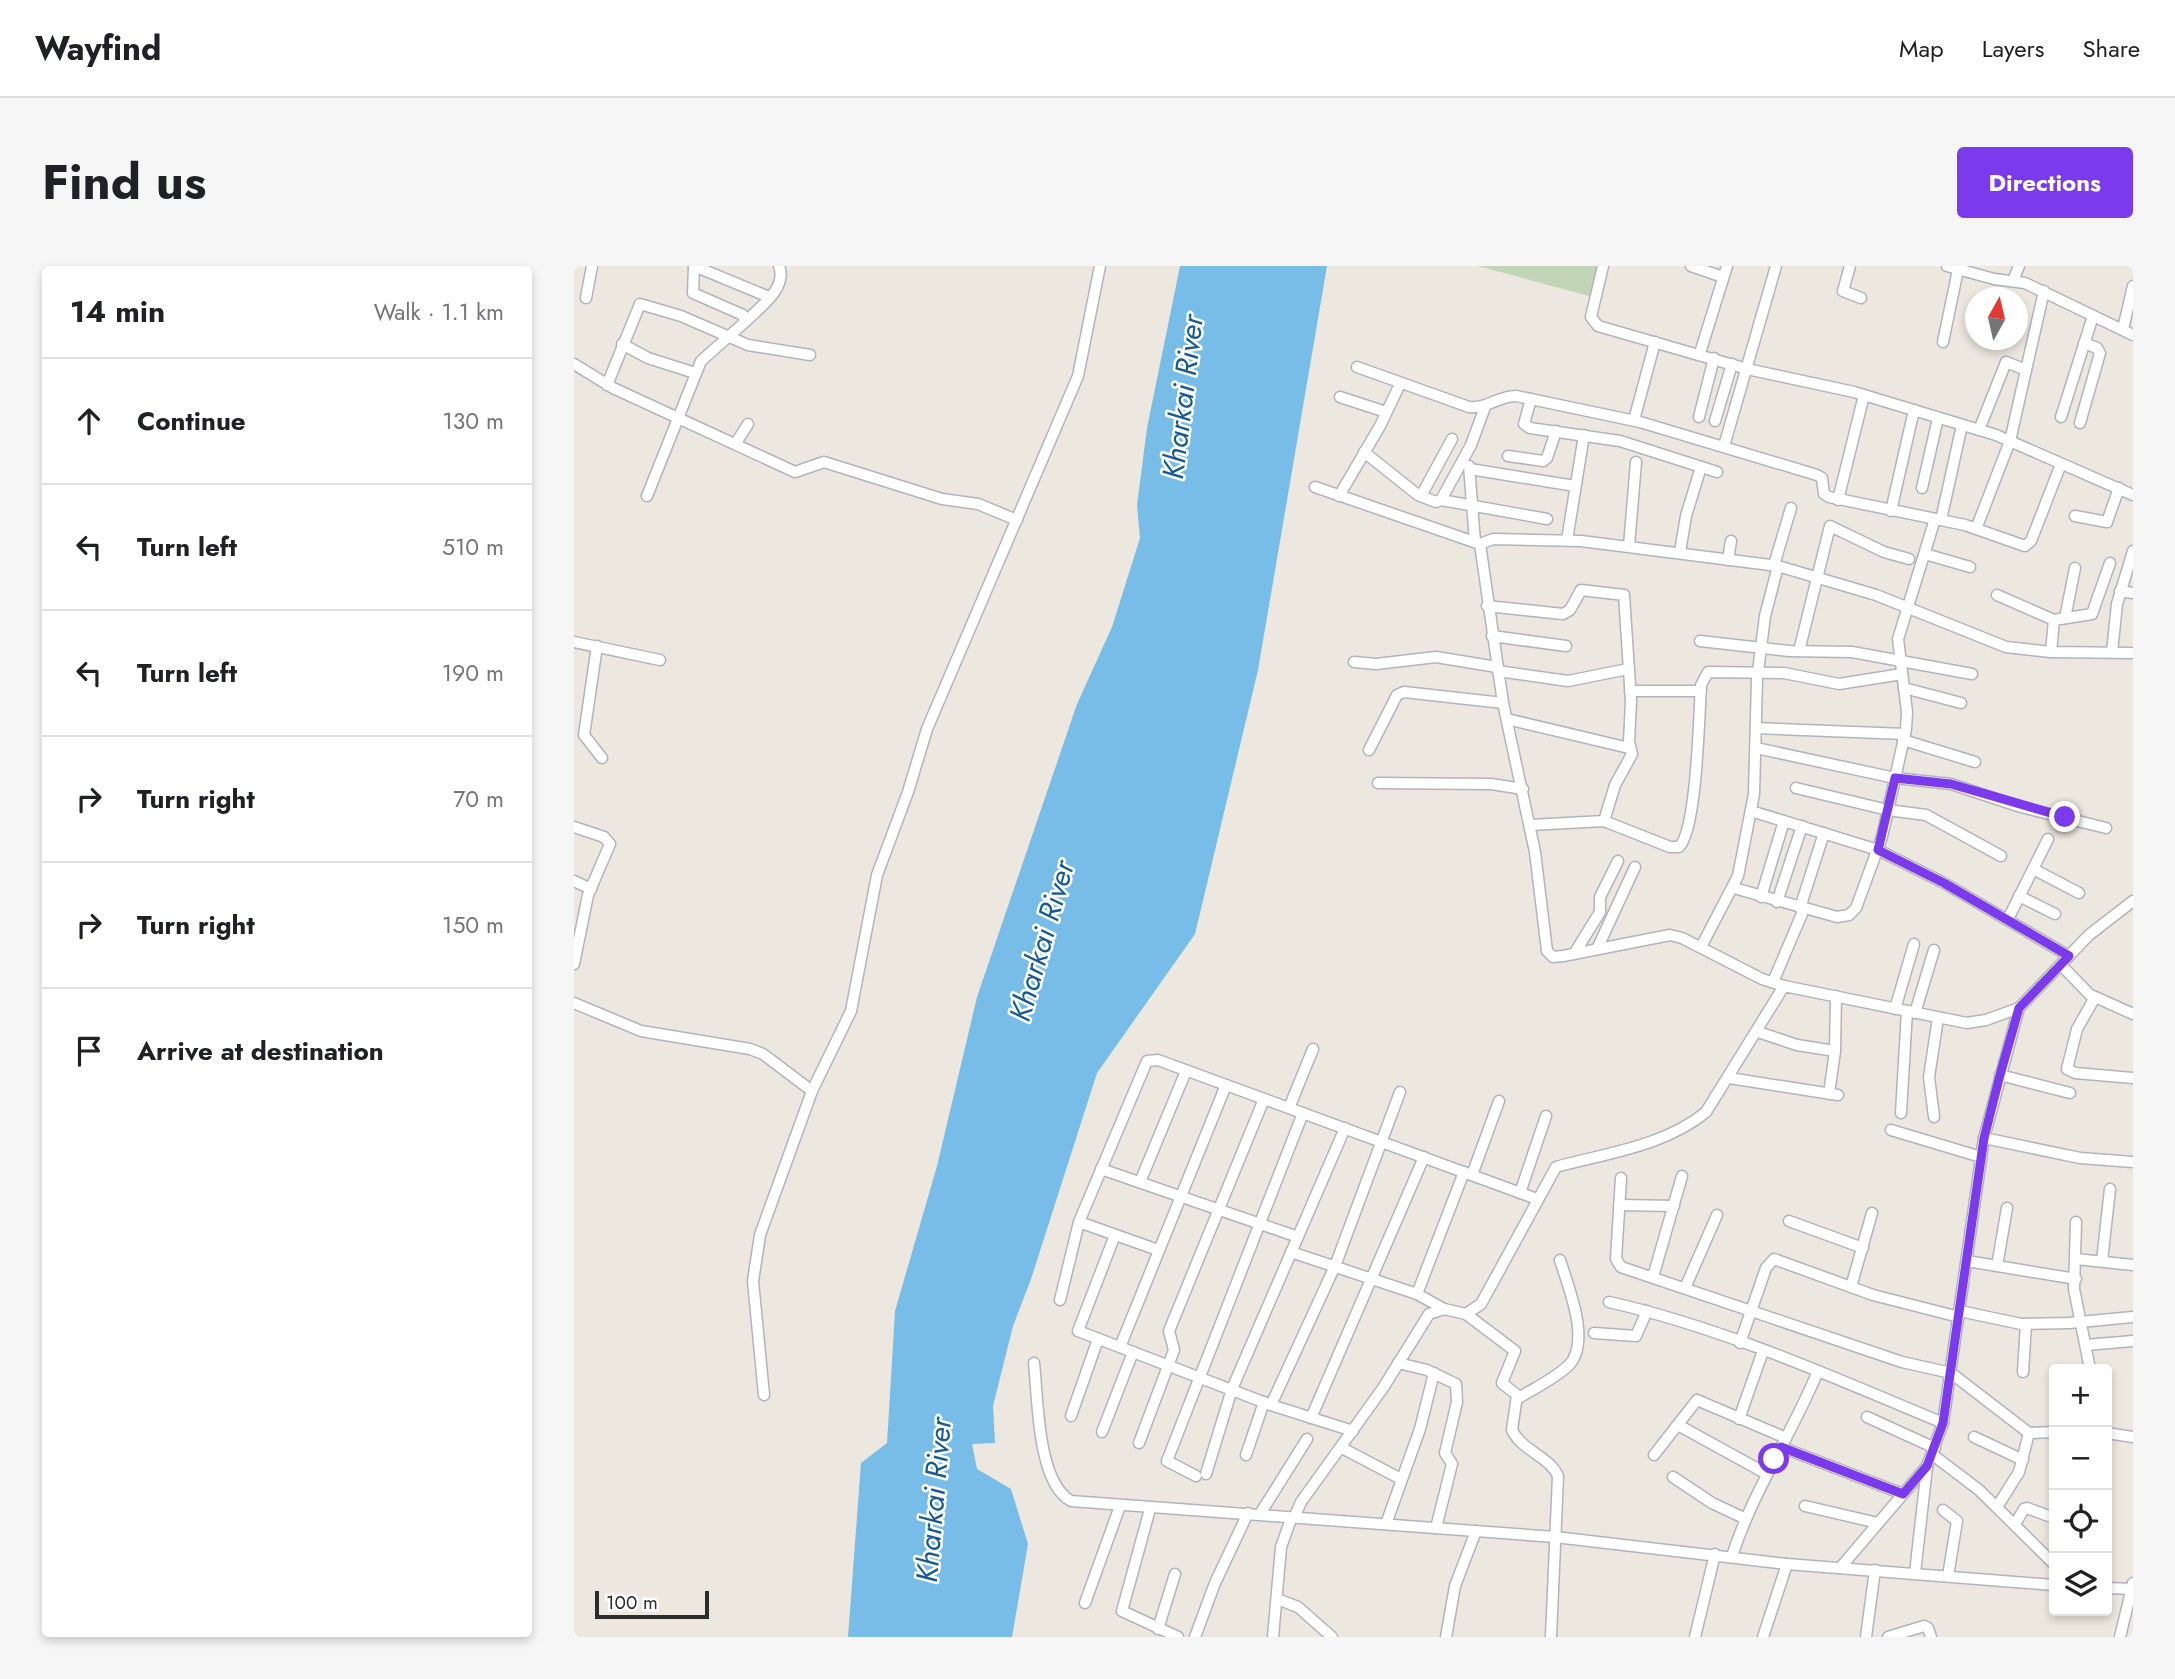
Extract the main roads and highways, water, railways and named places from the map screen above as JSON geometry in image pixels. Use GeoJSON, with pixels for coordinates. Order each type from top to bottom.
{"type":"FeatureCollection","features":[{"type":"Feature","properties":{"kind":"water","name":"Kharkai River"},"geometry":{"type":"Polygon","coordinates":[[[1180,266],[1327,266],[1258,670],[1195,934],[1097,1073],[1031,1279],[1013,1326],[993,1406],[995,1443],[972,1444],[977,1469],[1011,1489],[1028,1544],[1012,1637],[848,1637],[861,1463],[887,1443],[895,1311],[937,1166],[977,997],[1077,704],[1112,627],[1140,538],[1137,505],[1147,428],[1180,266]]]}}]}
